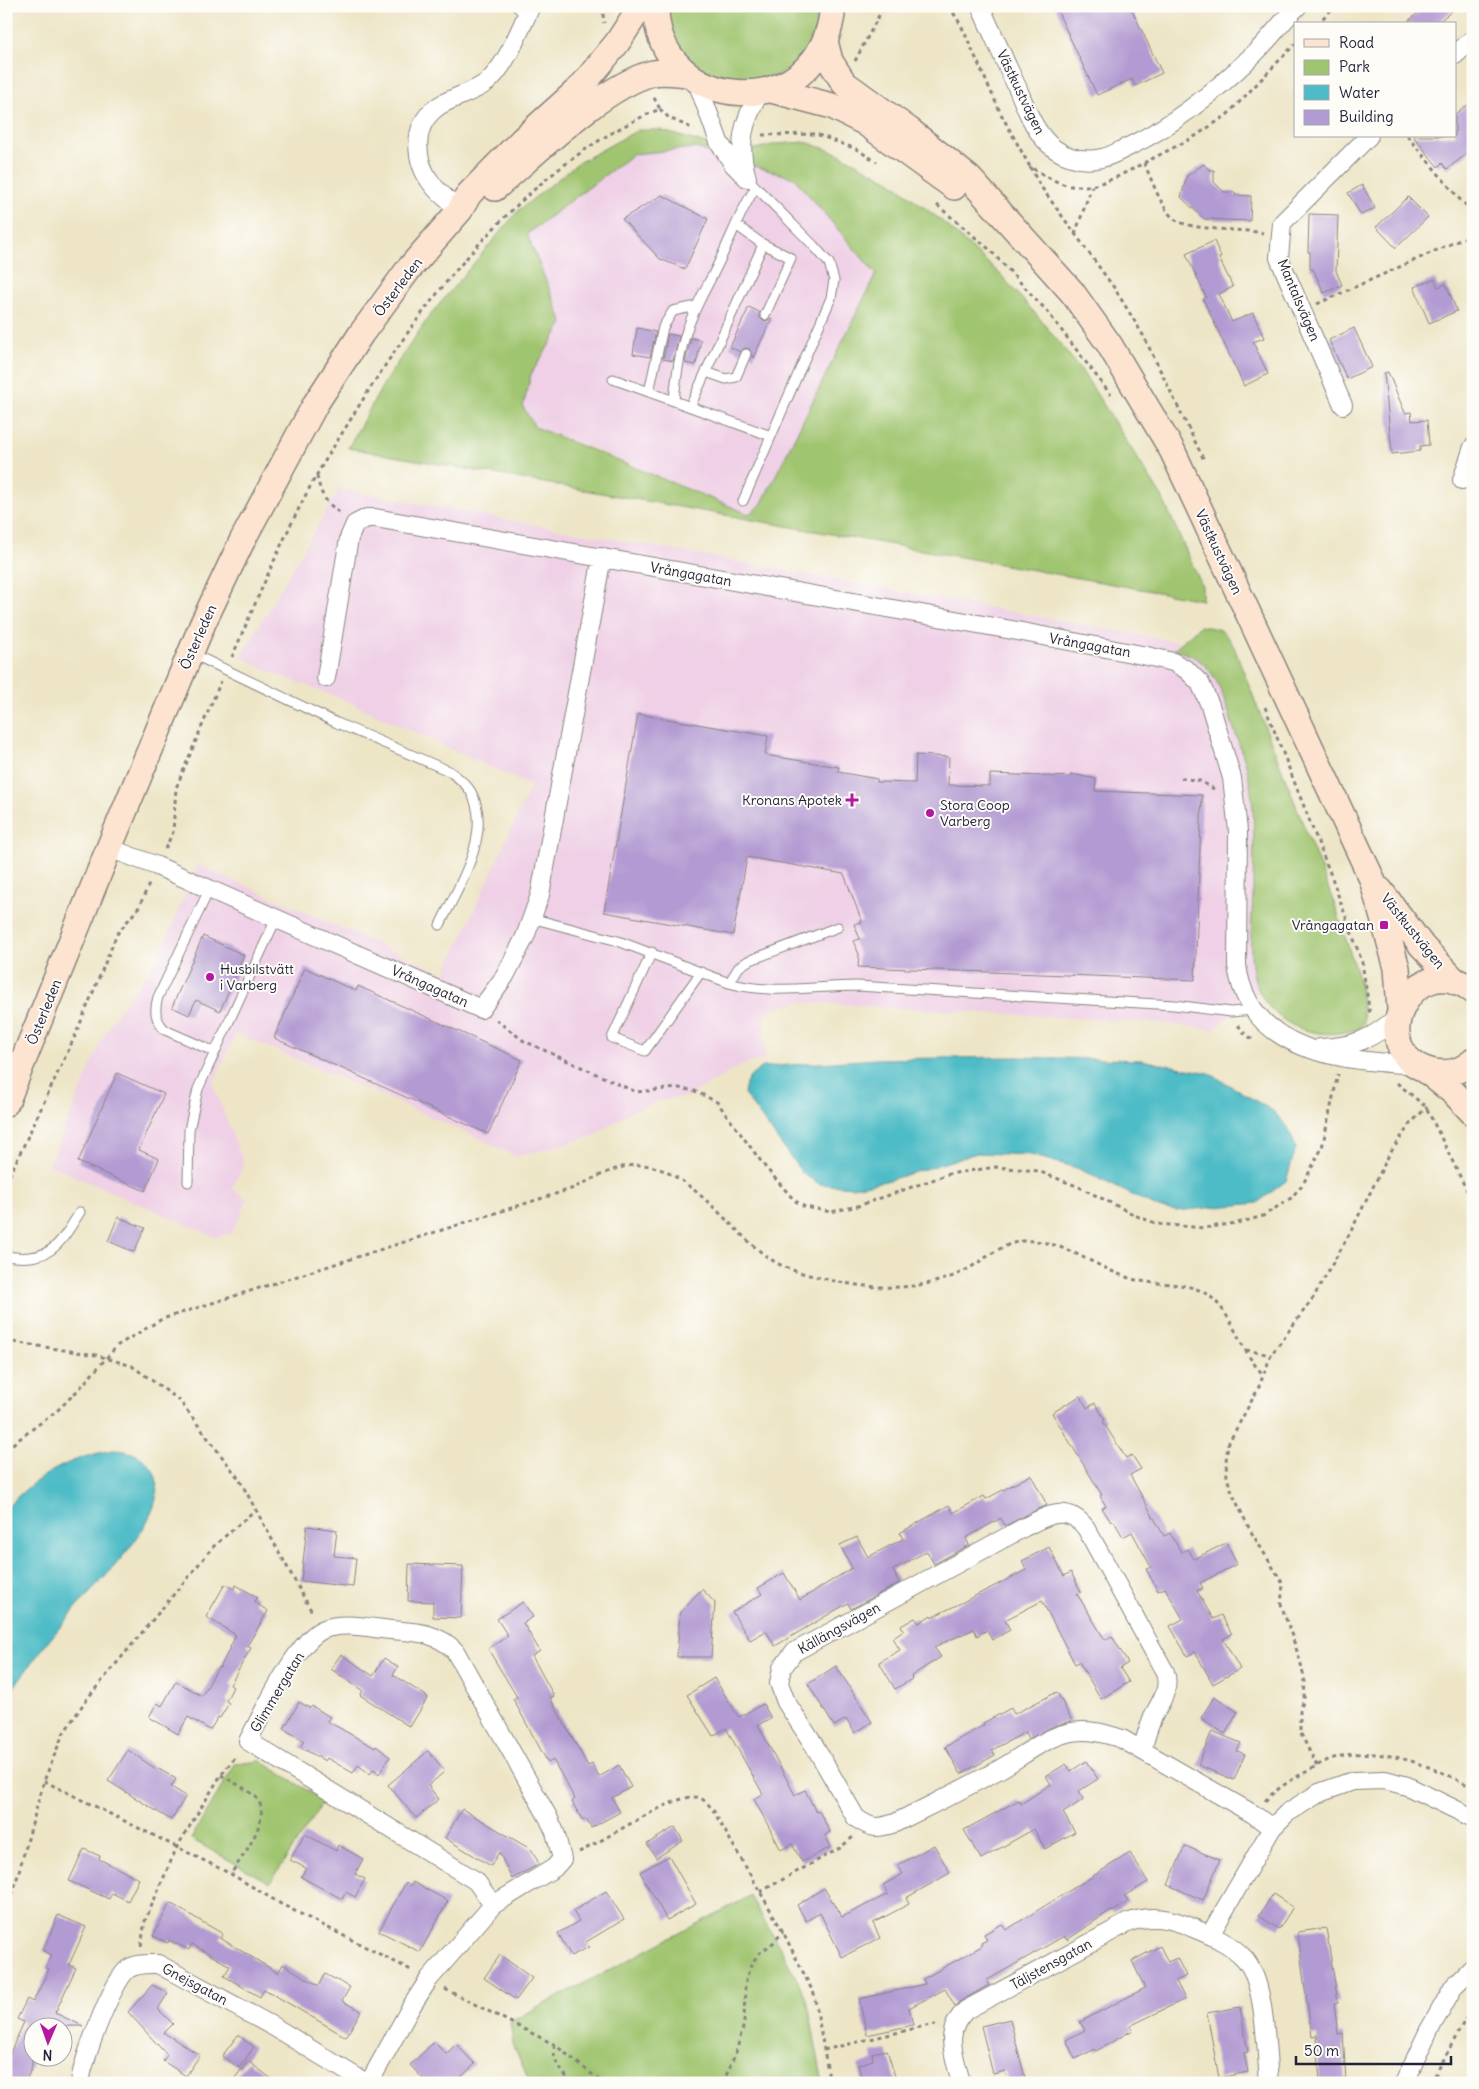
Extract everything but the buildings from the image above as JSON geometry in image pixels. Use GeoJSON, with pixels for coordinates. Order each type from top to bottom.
{"type":"FeatureCollection","features":[{"type":"Feature","properties":{"kind":"street","name":"Österleden"},"geometry":{"type":"LineString","coordinates":[[6,1103],[190,653],[242,541],[316,403],[361,334],[408,270],[460,210],[469,194],[582,87],[617,43],[641,6]]}},
{"type":"Feature","properties":{"kind":"street"},"geometry":{"type":"LineString","coordinates":[[656,6],[662,38],[677,64],[706,85],[733,93],[765,91],[793,79],[816,57],[832,18]]}},
{"type":"Feature","properties":{"kind":"street","name":"Västkustvägen"},"geometry":{"type":"LineString","coordinates":[[980,6],[1032,121],[1044,139],[1058,152],[1073,158],[1089,160],[1103,158],[1141,141],[1178,118],[1216,88],[1255,53],[1295,7]]}},
{"type":"Feature","properties":{"kind":"street"},"geometry":{"type":"LineString","coordinates":[[460,210],[432,186],[419,160],[417,144],[420,131],[425,121],[436,108],[488,82],[510,49],[524,9]]}},
{"type":"Feature","properties":{"kind":"street","name":"Västkustvägen"},"geometry":{"type":"LineString","coordinates":[[832,18],[830,61],[844,83],[909,130],[969,178],[1032,245],[1072,292],[1109,344],[1172,450],[1372,879],[1397,968],[1398,1013],[1396,1025],[1399,1042],[1406,1055],[1454,1093],[1473,1113]]}},
{"type":"Feature","properties":{"kind":"street"},"geometry":{"type":"LineString","coordinates":[[1456,54],[1473,39]]}},
{"type":"Feature","properties":{"kind":"street","name":"Österleden"},"geometry":{"type":"LineString","coordinates":[[460,210],[478,203],[559,132],[605,97],[642,78],[664,72],[692,76]]}},
{"type":"Feature","properties":{"kind":"street"},"geometry":{"type":"LineString","coordinates":[[692,76],[705,99],[715,133],[725,154],[752,183]]}},
{"type":"Feature","properties":{"kind":"street"},"geometry":{"type":"LineString","coordinates":[[752,183],[742,151],[742,135],[748,113],[765,91]]}},
{"type":"Feature","properties":{"kind":"street","name":"Västkustvägen"},"geometry":{"type":"LineString","coordinates":[[765,91],[832,106],[864,122],[1032,245]]}},
{"type":"Feature","properties":{"kind":"street","name":"Mantalsvägen"},"geometry":{"type":"LineString","coordinates":[[1343,405],[1303,310],[1286,276],[1280,258],[1280,238],[1282,223],[1367,138]]}},
{"type":"Feature","properties":{"kind":"street"},"geometry":{"type":"LineString","coordinates":[[1462,480],[1473,447]]}},
{"type":"Feature","properties":{"kind":"street","name":"Vrångagatan"},"geometry":{"type":"LineString","coordinates":[[355,524],[367,518],[375,518],[602,557],[1173,662],[1187,670],[1200,683],[1210,705],[1232,778],[1238,831],[1236,964],[1238,977],[1253,1010],[1264,1024],[1275,1032],[1292,1042],[1331,1056],[1421,1067]]}},
{"type":"Feature","properties":{"kind":"street"},"geometry":{"type":"LineString","coordinates":[[326,678],[349,538],[355,524]]}},
{"type":"Feature","properties":{"kind":"street","name":"Vrångagatan"},"geometry":{"type":"LineString","coordinates":[[109,848],[157,866],[482,1009],[505,976],[525,937],[546,869],[602,557]]}},
{"type":"Feature","properties":{"kind":"street","name":"Västkustvägen"},"geometry":{"type":"LineString","coordinates":[[1372,879],[1422,946],[1464,987]]}},
{"type":"Feature","properties":{"kind":"street","name":"Västkustvägen"},"geometry":{"type":"LineString","coordinates":[[1398,1013],[1409,995],[1422,985],[1439,980],[1464,987]]}},
{"type":"Feature","properties":{"kind":"street","name":"Vrångagatan"},"geometry":{"type":"LineString","coordinates":[[1310,1048],[1346,1046],[1362,1042],[1375,1035],[1398,1013]]}},
{"type":"Feature","properties":{"kind":"street"},"geometry":{"type":"LineString","coordinates":[[1421,1067],[1439,1073],[1454,1071],[1473,1062]]}},
{"type":"Feature","properties":{"kind":"street","name":"Källängsvägen"},"geometry":{"type":"LineString","coordinates":[[867,1826],[856,1818],[786,1702],[779,1683],[782,1668],[794,1652],[1051,1514],[1065,1514],[1079,1520],[1086,1528],[1166,1672],[1168,1681],[1167,1692],[1153,1718],[1142,1750]]}},
{"type":"Feature","properties":{"kind":"street"},"geometry":{"type":"LineString","coordinates":[[322,1630],[348,1626],[417,1632],[445,1641],[454,1651],[548,1817],[555,1832],[562,1859],[542,1876],[494,1905],[429,1979],[368,2083]]}},
{"type":"Feature","properties":{"kind":"street","name":"Glimmergatan"},"geometry":{"type":"LineString","coordinates":[[322,1630],[308,1640],[296,1656],[248,1741],[476,1881],[494,1905]]}},
{"type":"Feature","properties":{"kind":"street"},"geometry":{"type":"LineString","coordinates":[[867,1826],[879,1828],[895,1823],[999,1769],[1046,1742],[1067,1733],[1083,1730],[1103,1732],[1142,1750],[1253,1814],[1272,1828]]}},
{"type":"Feature","properties":{"kind":"street"},"geometry":{"type":"LineString","coordinates":[[1210,1935],[1272,1828],[1287,1813],[1319,1793],[1353,1781],[1384,1780],[1407,1786],[1473,1818]]}},
{"type":"Feature","properties":{"kind":"street","name":"Täljstensgatan"},"geometry":{"type":"LineString","coordinates":[[954,2025],[966,2010],[1127,1923],[1138,1918],[1166,1918],[1210,1935],[1243,1957],[1251,1966],[1262,2008],[1269,2083]]}},
{"type":"Feature","properties":{"kind":"street"},"geometry":{"type":"LineString","coordinates":[[80,2083],[91,2044],[117,1983],[128,1970],[139,1964]]}},
{"type":"Feature","properties":{"kind":"street","name":"Gnejsgatan"},"geometry":{"type":"LineString","coordinates":[[139,1964],[158,1964],[276,2028],[368,2083]]}},
{"type":"Feature","properties":{"kind":"street"},"geometry":{"type":"LineString","coordinates":[[1404,2083],[1428,2032],[1454,1986],[1473,1966]]}},
{"type":"Feature","properties":{"kind":"street"},"geometry":{"type":"LineString","coordinates":[[954,2025],[952,2043],[962,2083]]}},
{"type":"Feature","properties":{"kind":"lane"},"geometry":{"type":"LineString","coordinates":[[674,401],[677,371],[686,333],[748,199],[752,183]]}},
{"type":"Feature","properties":{"kind":"lane"},"geometry":{"type":"LineString","coordinates":[[743,501],[831,298],[834,280],[828,263],[814,246],[752,183]]}},
{"type":"Feature","properties":{"kind":"lane"},"geometry":{"type":"LineString","coordinates":[[736,225],[761,242],[791,258],[765,315]]}},
{"type":"Feature","properties":{"kind":"lane"},"geometry":{"type":"LineString","coordinates":[[690,407],[762,247],[761,242]]}},
{"type":"Feature","properties":{"kind":"lane"},"geometry":{"type":"LineString","coordinates":[[649,392],[663,327],[674,311],[697,306]]}},
{"type":"Feature","properties":{"kind":"lane"},"geometry":{"type":"LineString","coordinates":[[706,372],[726,379],[736,377],[746,354]]}},
{"type":"Feature","properties":{"kind":"lane"},"geometry":{"type":"LineString","coordinates":[[612,379],[771,436]]}},
{"type":"Feature","properties":{"kind":"lane"},"geometry":{"type":"LineString","coordinates":[[190,653],[227,668],[337,723],[449,771],[463,782],[471,793],[477,809],[478,827],[475,846],[468,866],[440,925]]}},
{"type":"Feature","properties":{"kind":"lane"},"geometry":{"type":"LineString","coordinates":[[209,890],[158,997],[156,1013],[160,1025],[165,1030],[216,1052]]}},
{"type":"Feature","properties":{"kind":"lane"},"geometry":{"type":"LineString","coordinates":[[531,918],[652,952],[729,984],[747,989],[857,986],[1174,1005],[1231,1012],[1253,1010]]}},
{"type":"Feature","properties":{"kind":"lane"},"geometry":{"type":"LineString","coordinates":[[188,1182],[189,1130],[198,1090],[276,919]]}},
{"type":"Feature","properties":{"kind":"lane"},"geometry":{"type":"LineString","coordinates":[[729,984],[733,974],[748,961],[838,928]]}},
{"type":"Feature","properties":{"kind":"lane"},"geometry":{"type":"LineString","coordinates":[[652,952],[612,1038],[645,1052],[701,972]]}},
{"type":"Feature","properties":{"kind":"lane"},"geometry":{"type":"LineString","coordinates":[[6,1256],[22,1257],[47,1253],[62,1241],[80,1212]]}},
{"type":"Feature","properties":{"kind":"path"},"geometry":{"type":"LineString","coordinates":[[602,6],[602,19],[617,43]]}},
{"type":"Feature","properties":{"kind":"path"},"geometry":{"type":"LineString","coordinates":[[949,6],[961,25],[1001,114],[1030,168],[1068,186],[1092,186],[1115,178],[1194,137],[1227,115],[1294,45]]}},
{"type":"Feature","properties":{"kind":"path"},"geometry":{"type":"LineString","coordinates":[[1319,22],[1336,6]]}},
{"type":"Feature","properties":{"kind":"path"},"geometry":{"type":"LineString","coordinates":[[642,78],[660,109],[669,118],[689,128],[715,133]]}},
{"type":"Feature","properties":{"kind":"path"},"geometry":{"type":"LineString","coordinates":[[6,1183],[75,1036],[117,934],[139,907],[173,832],[176,788],[256,600],[317,475],[380,373],[426,308],[459,268],[507,216],[571,159],[632,122],[660,109]]}},
{"type":"Feature","properties":{"kind":"path"},"geometry":{"type":"LineString","coordinates":[[742,135],[816,134],[856,149],[880,164]]}},
{"type":"Feature","properties":{"kind":"path"},"geometry":{"type":"LineString","coordinates":[[1409,138],[1462,202],[1473,210]]}},
{"type":"Feature","properties":{"kind":"path"},"geometry":{"type":"LineString","coordinates":[[1144,163],[1164,205],[1173,218],[1194,226],[1261,232],[1280,238]]}},
{"type":"Feature","properties":{"kind":"path"},"geometry":{"type":"LineString","coordinates":[[1075,234],[1092,186]]}},
{"type":"Feature","properties":{"kind":"path"},"geometry":{"type":"LineString","coordinates":[[933,202],[989,249],[1046,310],[1116,402]]}},
{"type":"Feature","properties":{"kind":"path"},"geometry":{"type":"LineString","coordinates":[[1303,310],[1472,236]]}},
{"type":"Feature","properties":{"kind":"path"},"geometry":{"type":"LineString","coordinates":[[317,475],[321,495],[355,524]]}},
{"type":"Feature","properties":{"kind":"path"},"geometry":{"type":"LineString","coordinates":[[1261,698],[1353,932],[1362,962],[1371,1024],[1375,1035]]}},
{"type":"Feature","properties":{"kind":"path"},"geometry":{"type":"LineString","coordinates":[[482,1009],[524,1041],[636,1092],[679,1088],[695,1091],[717,1102],[766,1168],[794,1200],[805,1207],[831,1212],[858,1206],[948,1174],[996,1167],[1038,1171],[1079,1187],[1139,1217],[1158,1224],[1204,1228],[1242,1222],[1263,1216],[1291,1198],[1303,1184],[1322,1148],[1338,1074]]}},
{"type":"Feature","properties":{"kind":"path"},"geometry":{"type":"LineString","coordinates":[[1384,1062],[1386,1079],[1396,1082],[1426,1107],[1473,1203]]}},
{"type":"Feature","properties":{"kind":"path"},"geometry":{"type":"LineString","coordinates":[[1317,1766],[1300,1732],[1300,1711],[1304,1699],[1305,1682],[1300,1660],[1281,1604],[1283,1584],[1250,1530],[1234,1497],[1227,1478],[1228,1444],[1258,1389],[1272,1355],[1313,1298],[1350,1233],[1389,1155],[1410,1124],[1426,1107],[1454,1093]]}},
{"type":"Feature","properties":{"kind":"path"},"geometry":{"type":"LineString","coordinates":[[6,1449],[59,1409],[118,1345],[162,1319],[571,1189],[622,1167],[639,1165],[653,1167],[680,1180],[698,1193],[755,1247],[772,1260],[794,1270],[823,1279],[859,1285],[898,1287],[922,1285],[944,1280],[967,1269],[999,1248],[1024,1241],[1039,1241],[1054,1245],[1133,1279],[1152,1284],[1182,1285],[1202,1291],[1213,1298],[1221,1308],[1255,1366],[1263,1374]]}},
{"type":"Feature","properties":{"kind":"path"},"geometry":{"type":"LineString","coordinates":[[6,1341],[105,1358],[132,1366],[179,1400],[239,1479],[322,1630]]}},
{"type":"Feature","properties":{"kind":"path"},"geometry":{"type":"LineString","coordinates":[[1246,1350],[1272,1355]]}},
{"type":"Feature","properties":{"kind":"path"},"geometry":{"type":"LineString","coordinates":[[6,1918],[44,1780],[63,1734],[86,1700],[214,1546],[256,1510]]}},
{"type":"Feature","properties":{"kind":"path"},"geometry":{"type":"LineString","coordinates":[[139,1964],[145,1921],[177,1848],[221,1775],[248,1741]]}},
{"type":"Feature","properties":{"kind":"path"},"geometry":{"type":"LineString","coordinates":[[221,1775],[256,1796],[261,1807],[260,1825],[231,1874]]}},
{"type":"Feature","properties":{"kind":"path"},"geometry":{"type":"LineString","coordinates":[[44,1780],[231,1874],[281,1904],[554,2045],[603,2083]]}},
{"type":"Feature","properties":{"kind":"path"},"geometry":{"type":"LineString","coordinates":[[562,1859],[584,1850],[670,1803],[687,1797],[697,1796],[706,1801],[783,1932],[814,1994],[830,2083]]}},
{"type":"Feature","properties":{"kind":"path"},"geometry":{"type":"LineString","coordinates":[[760,1892],[840,1848],[867,1826]]}},
{"type":"Feature","properties":{"kind":"path"},"geometry":{"type":"LineString","coordinates":[[723,2083],[736,2052],[744,2024],[745,1984],[749,1970],[758,1954],[773,1943],[783,1932]]}},
{"type":"Feature","properties":{"kind":"path"},"geometry":{"type":"LineString","coordinates":[[1431,2083],[1473,2005]]}},
{"type":"Feature","properties":{"kind":"path"},"geometry":{"type":"LineString","coordinates":[[824,2050],[925,2026],[954,2025]]}},
{"type":"Feature","properties":{"kind":"path"},"geometry":{"type":"LineString","coordinates":[[554,2045],[554,2059],[572,2083]]}},
{"type":"Feature","properties":{"kind":"shaded area"},"geometry":{"type":"Polygon","coordinates":[[[695,148],[794,178],[876,274],[761,505],[749,514],[587,446],[535,427],[523,407],[531,374],[563,323],[527,234],[633,154],[695,148]]]}},
{"type":"Feature","properties":{"kind":"shaded area"},"geometry":{"type":"Polygon","coordinates":[[[339,489],[1182,643],[1175,649],[1196,658],[1209,671],[1218,685],[1250,783],[1253,834],[1252,962],[1259,991],[1213,1030],[1162,1023],[799,1002],[771,1008],[764,1015],[763,1022],[765,1059],[742,1065],[687,1097],[658,1101],[630,1112],[592,1137],[516,1157],[468,1133],[236,1033],[213,1085],[244,1164],[232,1189],[248,1199],[231,1234],[216,1237],[49,1165],[104,1035],[114,1018],[158,958],[198,865],[445,974],[531,786],[347,701],[268,671],[241,657],[339,489]]]}},
{"type":"Feature","properties":{"kind":"green space"},"geometry":{"type":"Polygon","coordinates":[[[666,6],[819,6],[816,29],[810,44],[789,68],[776,76],[730,83],[689,62],[672,37],[666,6]]]}},
{"type":"Feature","properties":{"kind":"green space"},"geometry":{"type":"Polygon","coordinates":[[[638,130],[660,130],[706,144],[756,149],[776,144],[806,142],[837,153],[890,181],[943,222],[1000,274],[1082,371],[1162,497],[1202,586],[1202,600],[348,448],[387,378],[431,314],[518,211],[578,163],[638,130]],[[695,148],[633,154],[527,234],[563,323],[531,374],[523,407],[535,427],[749,514],[761,505],[876,274],[794,178],[695,148]]]}},
{"type":"Feature","properties":{"kind":"green space"},"geometry":{"type":"Polygon","coordinates":[[[1200,626],[1221,631],[1234,647],[1336,908],[1360,984],[1364,1023],[1356,1029],[1330,1034],[1315,1033],[1301,1029],[1277,1015],[1259,991],[1254,977],[1251,957],[1254,825],[1247,768],[1215,678],[1196,658],[1174,649],[1200,626]]]}},
{"type":"Feature","properties":{"kind":"green space"},"geometry":{"type":"Polygon","coordinates":[[[261,1761],[324,1801],[270,1883],[191,1839],[235,1764],[261,1761]]]}},
{"type":"Feature","properties":{"kind":"green space"},"geometry":{"type":"Polygon","coordinates":[[[750,1896],[807,1999],[823,2083],[530,2083],[513,2044],[510,2022],[750,1896]]]}},
{"type":"Feature","properties":{"kind":"water"},"geometry":{"type":"Polygon","coordinates":[[[1015,1057],[1141,1060],[1209,1073],[1273,1111],[1288,1127],[1296,1148],[1286,1181],[1257,1203],[1176,1211],[1157,1207],[1077,1168],[1031,1155],[977,1153],[886,1181],[852,1187],[820,1184],[803,1174],[744,1094],[749,1078],[763,1067],[876,1059],[1015,1057]]]}},
{"type":"Feature","properties":{"kind":"water"},"geometry":{"type":"Polygon","coordinates":[[[114,1450],[134,1454],[150,1466],[157,1483],[155,1502],[147,1522],[118,1562],[76,1608],[6,1698],[6,1509],[29,1487],[54,1470],[98,1453],[114,1450]]]}},
{"type":"Feature","properties":{"kind":"place","name":"Kronans Apotek"},"geometry":{"type":"Point","coordinates":[852,800]}},
{"type":"Feature","properties":{"kind":"place","name":"Stora Coop Varberg"},"geometry":{"type":"Point","coordinates":[930,813]}},
{"type":"Feature","properties":{"kind":"place","name":"Vrångagatan"},"geometry":{"type":"Point","coordinates":[1384,925]}},
{"type":"Feature","properties":{"kind":"place","name":"Husbilstvätt i Varberg"},"geometry":{"type":"Point","coordinates":[210,977]}}]}
